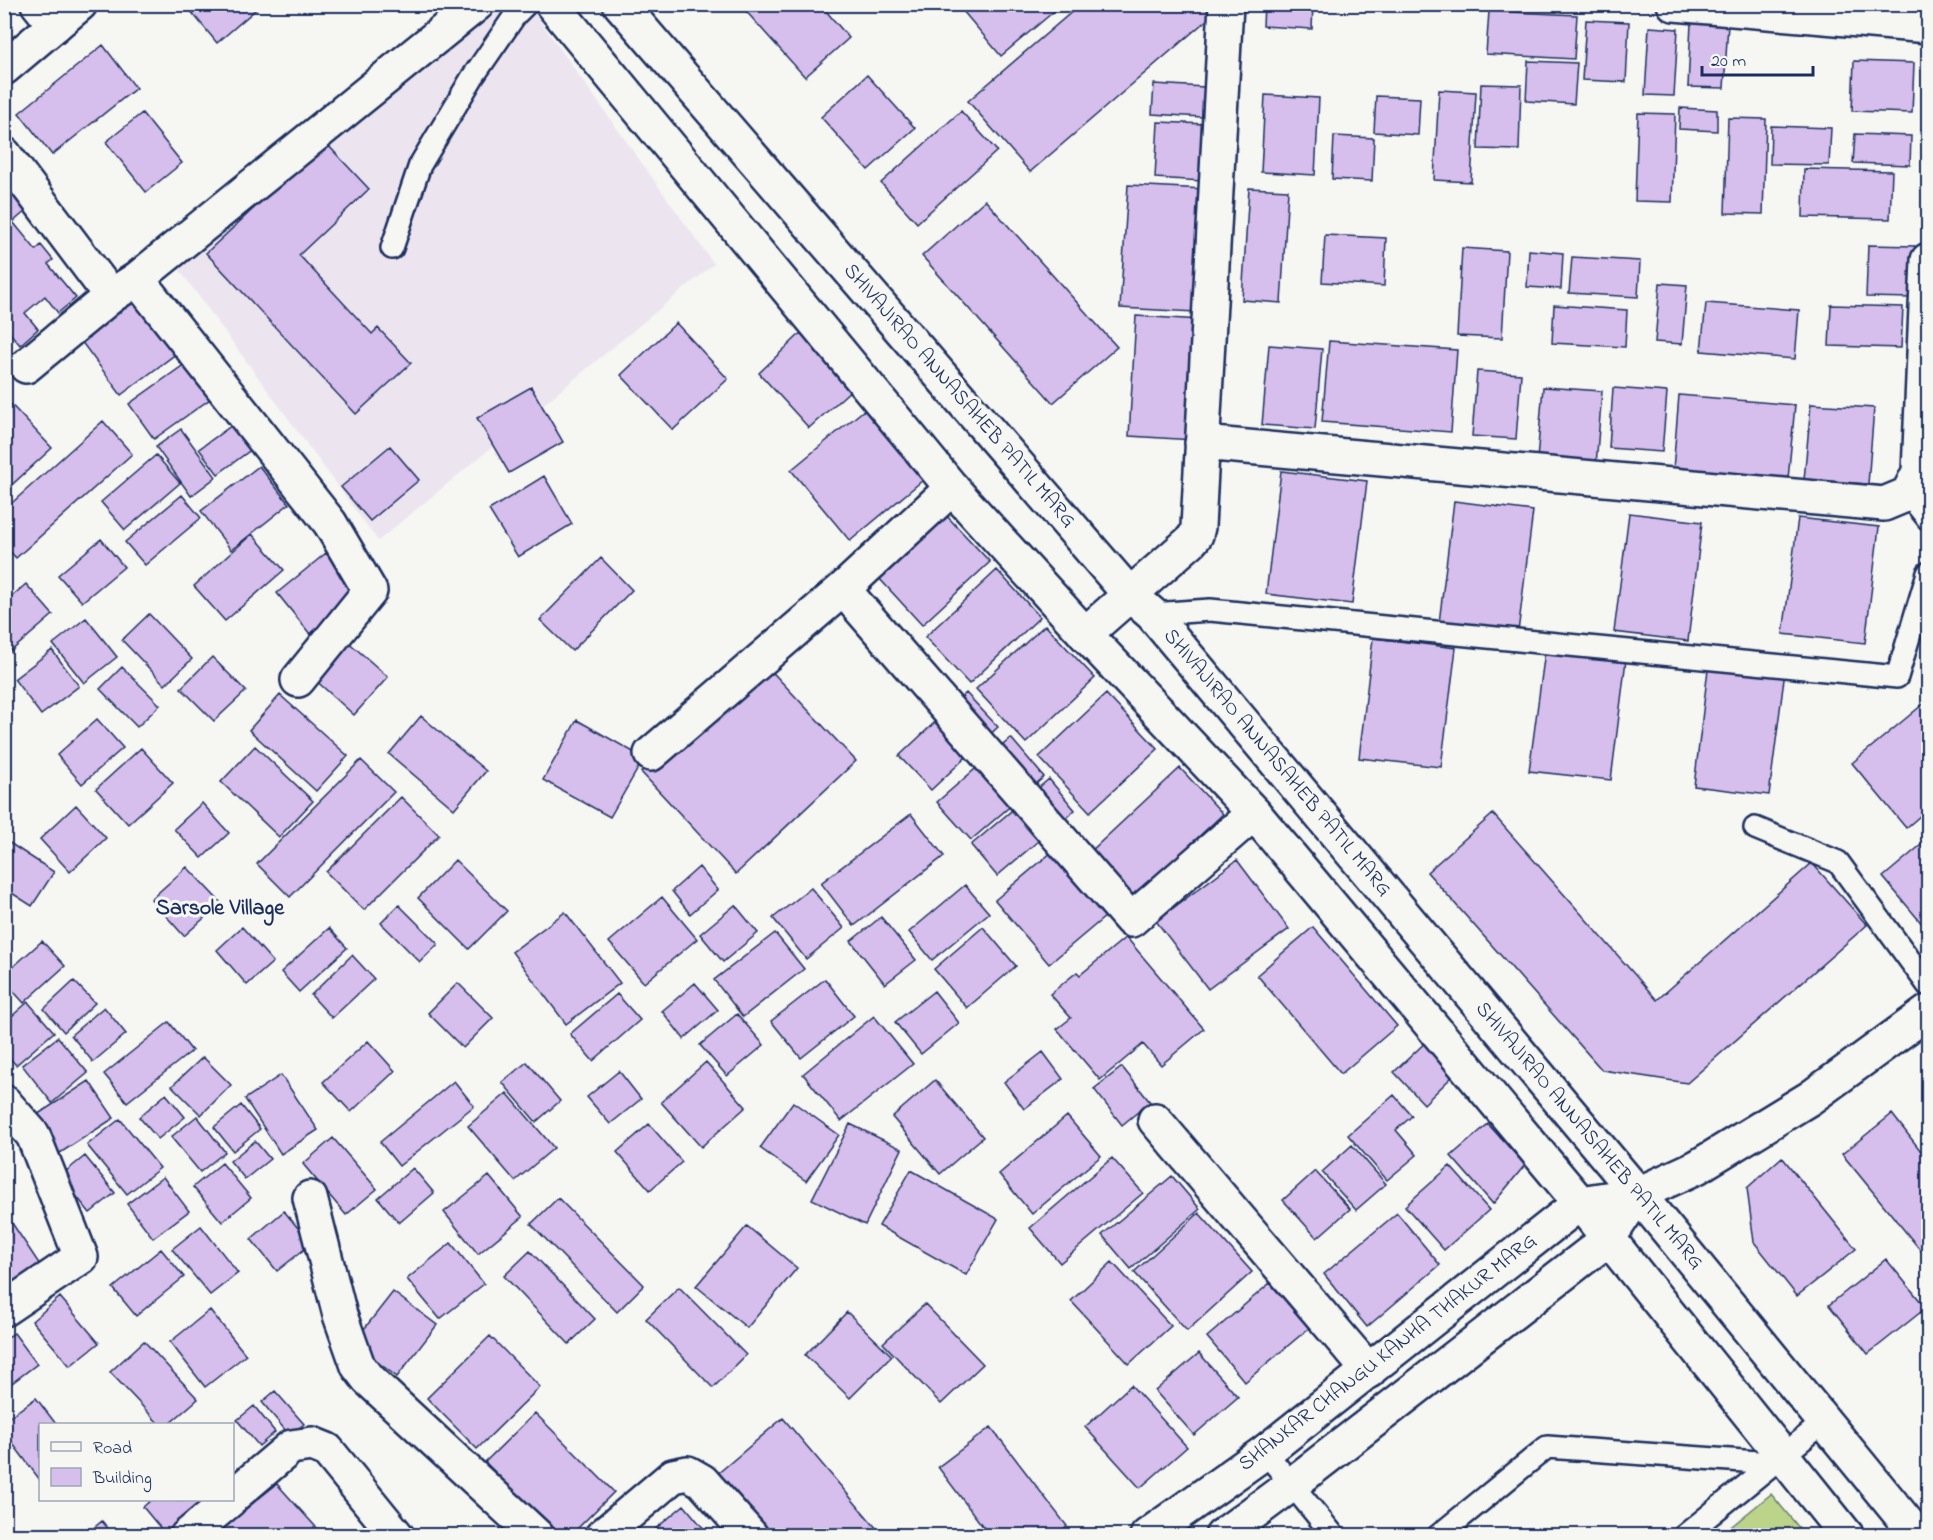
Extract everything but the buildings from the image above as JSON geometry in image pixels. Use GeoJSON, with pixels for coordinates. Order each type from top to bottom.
{"type":"FeatureCollection","features":[{"type":"Feature","properties":{"kind":"street"},"geometry":{"type":"LineString","coordinates":[[4,68],[46,15],[80,4]]}},
{"type":"Feature","properties":{"kind":"street"},"geometry":{"type":"LineString","coordinates":[[26,366],[477,4]]}},
{"type":"Feature","properties":{"kind":"street"},"geometry":{"type":"LineString","coordinates":[[552,4],[952,488],[1085,634],[1254,813],[1580,1203],[1777,1459],[1847,1536]]}},
{"type":"Feature","properties":{"kind":"street","name":"SHIVAJIRAO ANNASAHEB PATIL MARG"},"geometry":{"type":"LineString","coordinates":[[620,4],[1141,604],[1638,1194],[1918,1536]]}},
{"type":"Feature","properties":{"kind":"street"},"geometry":{"type":"LineString","coordinates":[[1085,634],[1141,604],[1196,535],[1226,4]]}},
{"type":"Feature","properties":{"kind":"street"},"geometry":{"type":"LineString","coordinates":[[1674,4],[1929,26]]}},
{"type":"Feature","properties":{"kind":"street"},"geometry":{"type":"LineString","coordinates":[[4,154],[124,287],[330,523],[370,591],[298,680]]}},
{"type":"Feature","properties":{"kind":"street"},"geometry":{"type":"LineString","coordinates":[[1202,443],[1918,506],[1929,260]]}},
{"type":"Feature","properties":{"kind":"street"},"geometry":{"type":"LineString","coordinates":[[651,754],[843,589],[952,488]]}},
{"type":"Feature","properties":{"kind":"street"},"geometry":{"type":"LineString","coordinates":[[843,589],[1131,920],[1254,813]]}},
{"type":"Feature","properties":{"kind":"street","name":"SHANKAR CHANGU KANHA THAKUR MARG"},"geometry":{"type":"LineString","coordinates":[[1147,1536],[1265,1452],[1580,1203],[1638,1194],[1697,1167],[1800,1103],[1929,1012]]}},
{"type":"Feature","properties":{"kind":"street"},"geometry":{"type":"LineString","coordinates":[[4,1102],[33,1135],[81,1257],[4,1309]]}},
{"type":"Feature","properties":{"kind":"street"},"geometry":{"type":"LineString","coordinates":[[1155,1120],[1369,1371]]}},
{"type":"Feature","properties":{"kind":"street","name":"SHANKAR CHANGU KANHA THAKUR MARG"},"geometry":{"type":"LineString","coordinates":[[1222,1536],[1608,1239],[1638,1194]]}},
{"type":"Feature","properties":{"kind":"street"},"geometry":{"type":"LineString","coordinates":[[310,1197],[340,1315],[358,1366],[368,1379],[537,1536]]}},
{"type":"Feature","properties":{"kind":"street"},"geometry":{"type":"LineString","coordinates":[[234,1495],[291,1447],[312,1444],[327,1450],[392,1534]]}},
{"type":"Feature","properties":{"kind":"street"},"geometry":{"type":"LineString","coordinates":[[602,1536],[673,1476],[688,1473],[702,1481],[751,1536]]}},
{"type":"Feature","properties":{"kind":"street"},"geometry":{"type":"LineString","coordinates":[[188,1536],[228,1501]]}},
{"type":"Feature","properties":{"kind":"lane"},"geometry":{"type":"LineString","coordinates":[[392,248],[420,165],[472,78],[516,14],[526,4]]}},
{"type":"Feature","properties":{"kind":"lane"},"geometry":{"type":"LineString","coordinates":[[1141,604],[1897,677],[1929,573]]}},
{"type":"Feature","properties":{"kind":"lane"},"geometry":{"type":"LineString","coordinates":[[1755,828],[1838,862],[1929,985]]}},
{"type":"Feature","properties":{"kind":"lane"},"geometry":{"type":"LineString","coordinates":[[1684,1536],[1824,1422]]}},
{"type":"Feature","properties":{"kind":"lane"},"geometry":{"type":"LineString","coordinates":[[1438,1536],[1547,1447],[1777,1459]]}},
{"type":"Feature","properties":{"kind":"lane"},"geometry":{"type":"LineString","coordinates":[[1265,1452],[1334,1536]]}},
{"type":"Feature","properties":{"kind":"shaded area"},"geometry":{"type":"Polygon","coordinates":[[[528,4],[714,264],[378,541],[170,257],[461,5],[528,4]]]}},
{"type":"Feature","properties":{"kind":"green space"},"geometry":{"type":"Polygon","coordinates":[[[1771,1494],[1805,1535],[1721,1535],[1771,1494]]]}},
{"type":"Feature","properties":{"kind":"district","name":"Sarsole Village"},"geometry":{"type":"Point","coordinates":[220,909]}}]}
